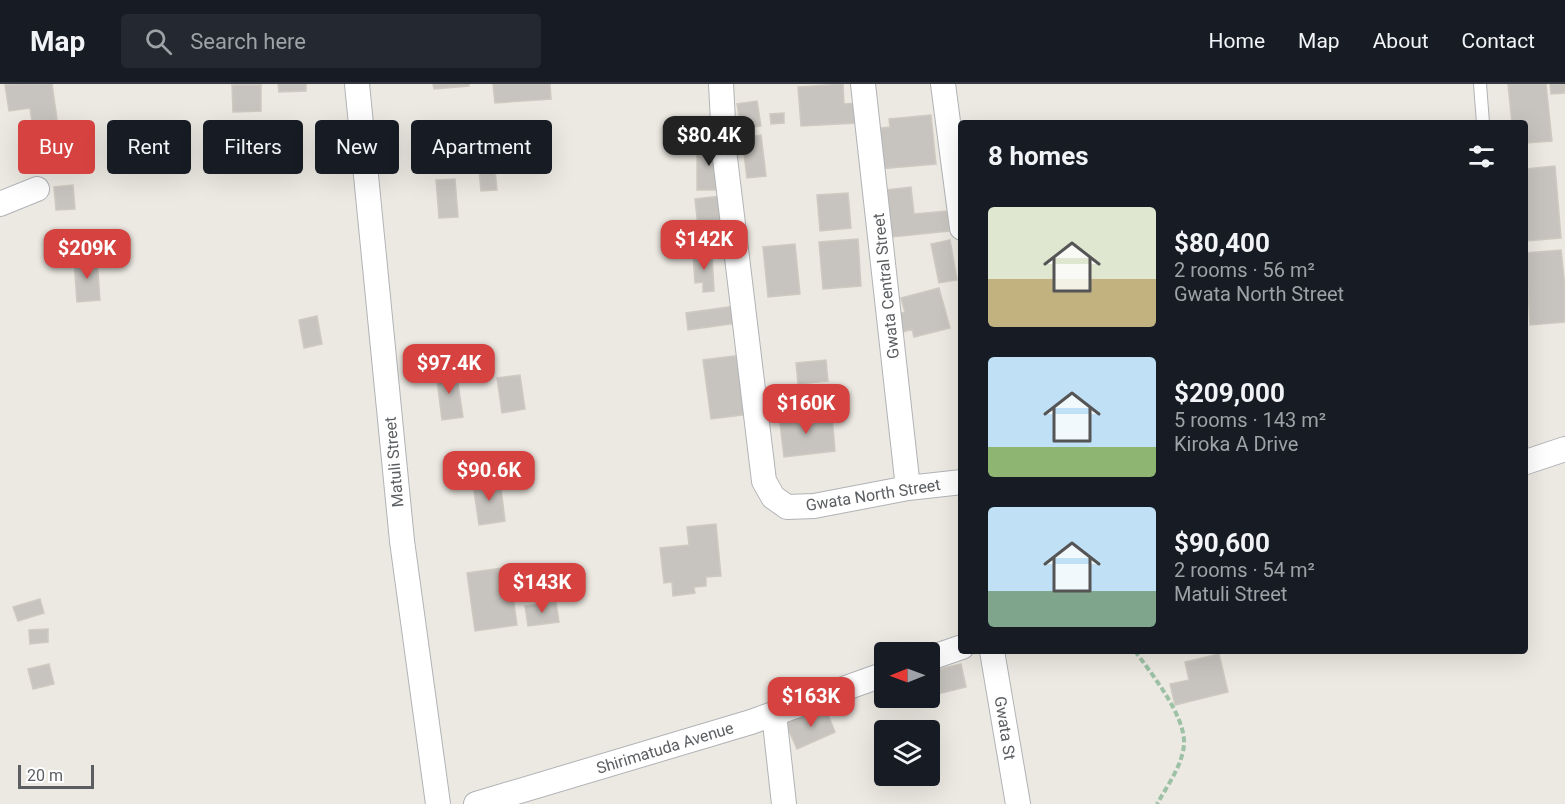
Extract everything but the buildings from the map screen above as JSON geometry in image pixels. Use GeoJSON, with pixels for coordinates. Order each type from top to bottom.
{"type":"FeatureCollection","features":[{"type":"Feature","properties":{"kind":"street","name":"Matuli Street"},"geometry":{"type":"LineString","coordinates":[[357,84],[402,542],[438,804]]}},
{"type":"Feature","properties":{"kind":"street","name":"Gwata North Street"},"geometry":{"type":"LineString","coordinates":[[721,84],[726,158],[764,481],[773,497],[787,507],[814,506],[958,483]]}},
{"type":"Feature","properties":{"kind":"street","name":"Gwata Central Street"},"geometry":{"type":"LineString","coordinates":[[863,84],[908,489]]}},
{"type":"Feature","properties":{"kind":"street"},"geometry":{"type":"LineString","coordinates":[[943,84],[958,198]]}},
{"type":"Feature","properties":{"kind":"street"},"geometry":{"type":"LineString","coordinates":[[0,204],[37,189]]}},
{"type":"Feature","properties":{"kind":"street"},"geometry":{"type":"LineString","coordinates":[[1528,461],[1565,449]]}},
{"type":"Feature","properties":{"kind":"street"},"geometry":{"type":"LineString","coordinates":[[940,654],[958,648]]}},
{"type":"Feature","properties":{"kind":"street","name":"Gwata St"},"geometry":{"type":"LineString","coordinates":[[993,654],[1018,804]]}},
{"type":"Feature","properties":{"kind":"street","name":"Shirimatuda Avenue"},"geometry":{"type":"LineString","coordinates":[[476,804],[774,714],[874,678]]}},
{"type":"Feature","properties":{"kind":"street"},"geometry":{"type":"LineString","coordinates":[[774,714],[784,804]]}},
{"type":"Feature","properties":{"kind":"lane"},"geometry":{"type":"LineString","coordinates":[[1480,84],[1484,120]]}},
{"type":"Feature","properties":{"kind":"path"},"geometry":{"type":"LineString","coordinates":[[1137,654],[1164,692],[1178,718],[1184,743],[1179,762],[1157,804]]}}]}
